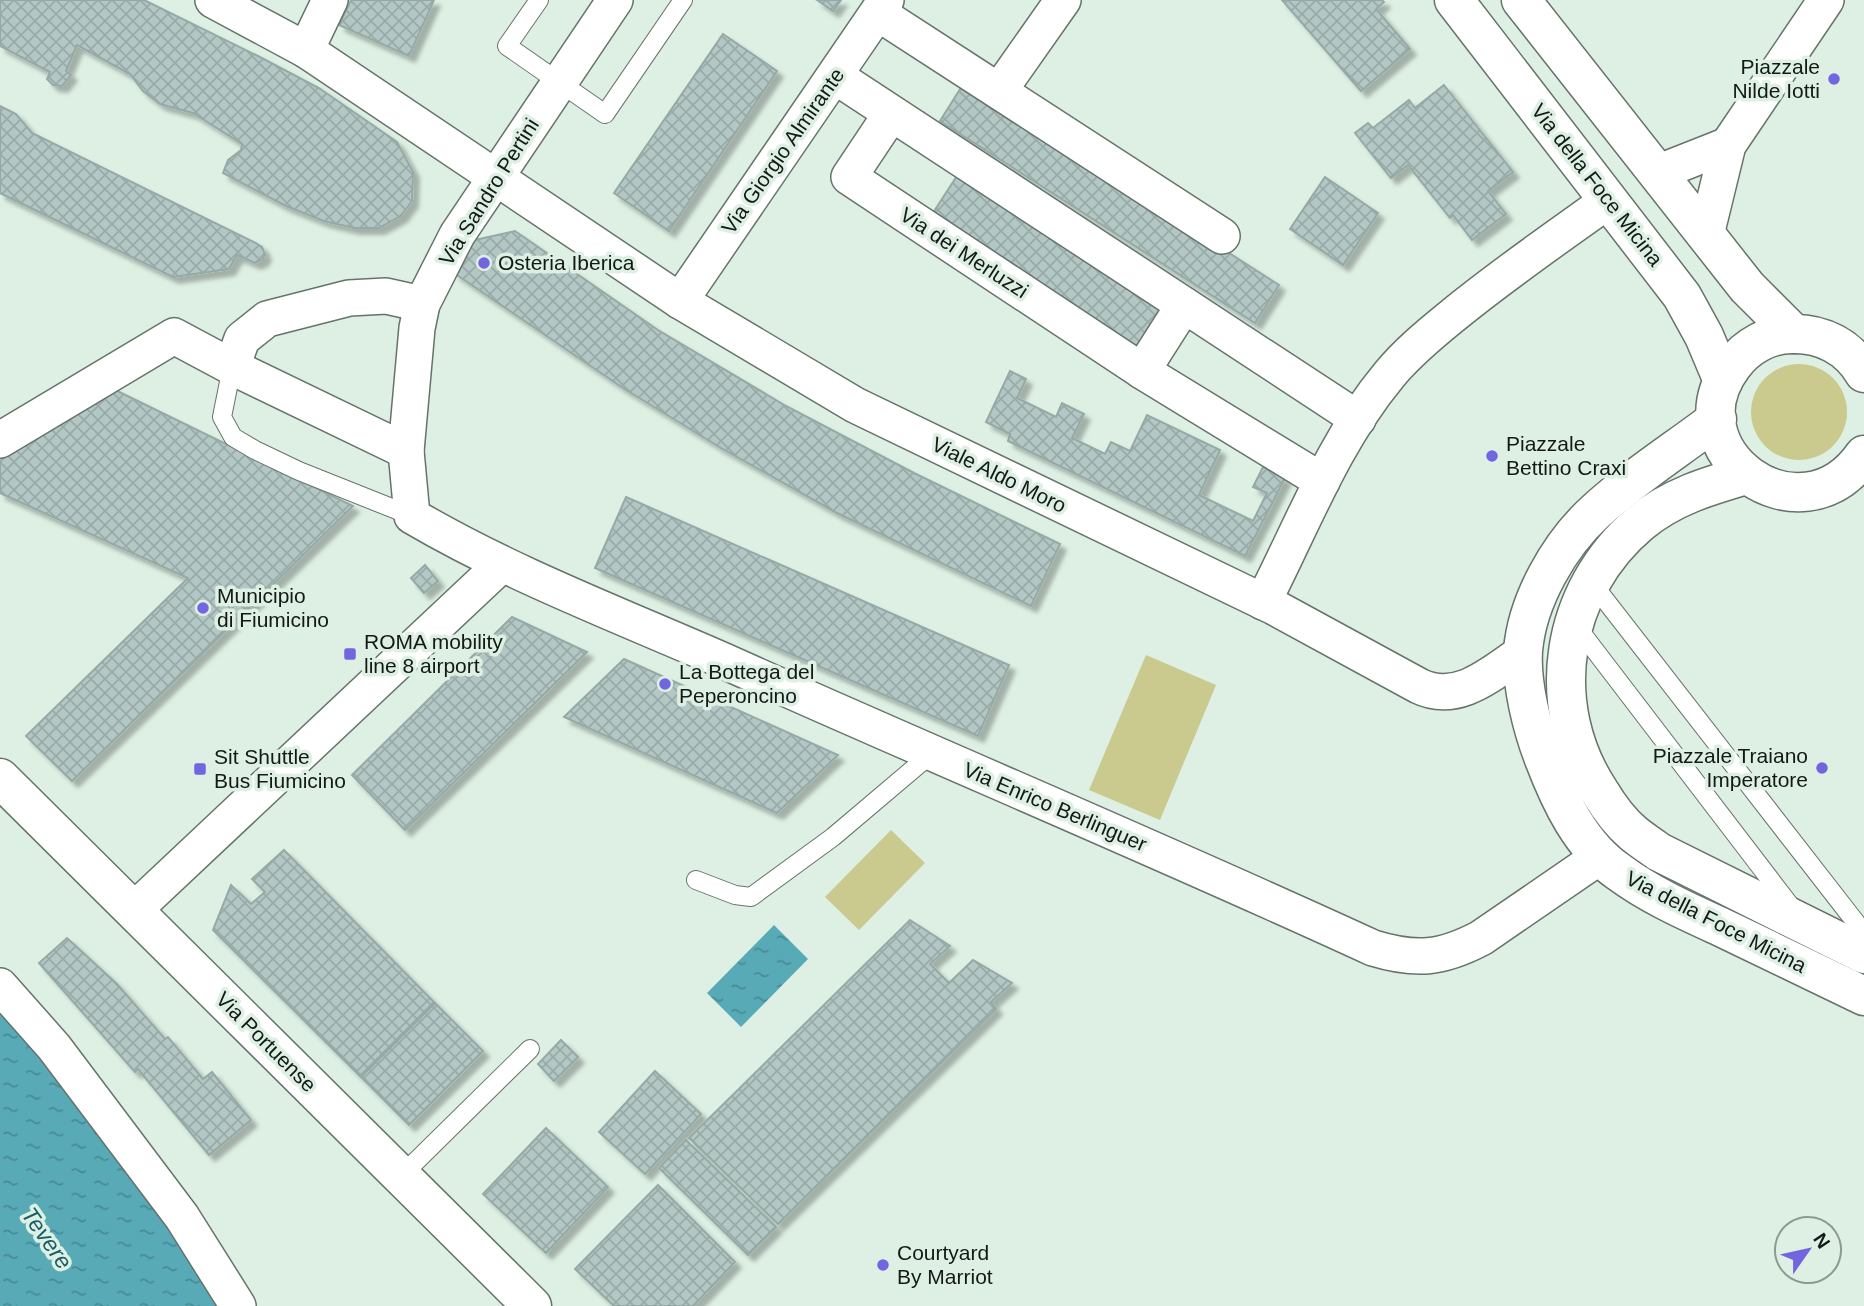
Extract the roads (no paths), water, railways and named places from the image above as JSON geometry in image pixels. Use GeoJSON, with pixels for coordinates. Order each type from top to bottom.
{"type":"FeatureCollection","features":[{"type":"Feature","properties":{"kind":"street","name":"Viale Aldo Moro"},"geometry":{"type":"LineString","coordinates":[[213,0],[306,50],[680,301],[855,405],[1263,602],[1429,691],[1453,692],[1468,687],[1523,652]]}},
{"type":"Feature","properties":{"kind":"street"},"geometry":{"type":"LineString","coordinates":[[306,50],[330,0]]}},
{"type":"Feature","properties":{"kind":"street","name":"Via Sandro Pertini"},"geometry":{"type":"LineString","coordinates":[[412,516],[406,451],[417,328],[422,304],[457,235],[615,0]]}},
{"type":"Feature","properties":{"kind":"street"},"geometry":{"type":"LineString","coordinates":[[999,91],[1063,0]]}},
{"type":"Feature","properties":{"kind":"street","name":"Via della Foce Micina"},"geometry":{"type":"LineString","coordinates":[[1454,0],[1682,296],[1704,336],[1723,381]]}},
{"type":"Feature","properties":{"kind":"street"},"geometry":{"type":"LineString","coordinates":[[1521,0],[1747,288],[1794,334]]}},
{"type":"Feature","properties":{"kind":"street"},"geometry":{"type":"LineString","coordinates":[[1706,235],[1728,145],[1826,0]]}},
{"type":"Feature","properties":{"kind":"street"},"geometry":{"type":"LineString","coordinates":[[882,6],[999,91],[1222,236]]}},
{"type":"Feature","properties":{"kind":"street","name":"Via Giorgio Almirante"},"geometry":{"type":"LineString","coordinates":[[680,301],[882,6]]}},
{"type":"Feature","properties":{"kind":"street"},"geometry":{"type":"LineString","coordinates":[[835,76],[1358,419]]}},
{"type":"Feature","properties":{"kind":"street","name":"Via dei Merluzzi"},"geometry":{"type":"LineString","coordinates":[[891,114],[849,177],[1142,371],[1322,481]]}},
{"type":"Feature","properties":{"kind":"street"},"geometry":{"type":"LineString","coordinates":[[1657,173],[1728,145]]}},
{"type":"Feature","properties":{"kind":"street"},"geometry":{"type":"LineString","coordinates":[[1263,602],[1322,481],[1358,419],[1390,374],[1428,336],[1484,289],[1609,200]]}},
{"type":"Feature","properties":{"kind":"street"},"geometry":{"type":"LineString","coordinates":[[232,367],[242,339],[267,319],[349,298],[386,296],[422,304]]}},
{"type":"Feature","properties":{"kind":"street"},"geometry":{"type":"LineString","coordinates":[[1142,371],[1184,305]]}},
{"type":"Feature","properties":{"kind":"street"},"geometry":{"type":"LineString","coordinates":[[1863,370],[1843,349],[1832,342],[1807,334],[1781,335],[1757,344],[1737,360],[1723,381],[1717,419],[1719,432],[1729,456],[1746,475],[1769,488],[1796,492],[1822,488],[1846,475],[1864,455]]}},
{"type":"Feature","properties":{"kind":"street"},"geometry":{"type":"LineString","coordinates":[[0,440],[174,336],[406,451]]}},
{"type":"Feature","properties":{"kind":"street","name":"Via della Foce Micina"},"geometry":{"type":"LineString","coordinates":[[1717,419],[1618,493],[1571,537],[1533,609],[1523,652],[1528,706],[1535,735],[1557,792],[1573,820],[1600,857],[1619,872],[1673,904],[1864,996]]}},
{"type":"Feature","properties":{"kind":"street","name":"Via della Foce Micina"},"geometry":{"type":"LineString","coordinates":[[1746,475],[1699,489],[1664,505],[1618,544],[1600,568],[1582,601],[1574,624],[1565,669],[1567,713],[1576,746],[1590,778],[1611,810],[1633,833],[1659,852],[1864,954]]}},
{"type":"Feature","properties":{"kind":"street","name":"Via Enrico Berlinguer"},"geometry":{"type":"LineString","coordinates":[[412,516],[502,564],[931,754],[1245,889],[1373,948],[1407,957],[1443,954],[1472,943],[1600,857]]}},
{"type":"Feature","properties":{"kind":"street"},"geometry":{"type":"LineString","coordinates":[[133,911],[502,564]]}},
{"type":"Feature","properties":{"kind":"street","name":"Via Portuense"},"geometry":{"type":"LineString","coordinates":[[0,778],[532,1306]]}},
{"type":"Feature","properties":{"kind":"street"},"geometry":{"type":"LineString","coordinates":[[0,986],[54,1047],[182,1217],[238,1306]]}},
{"type":"Feature","properties":{"kind":"lane"},"geometry":{"type":"LineString","coordinates":[[538,0],[507,46],[605,114],[683,0]]}},
{"type":"Feature","properties":{"kind":"lane"},"geometry":{"type":"LineString","coordinates":[[232,367],[222,417],[233,438],[299,471],[412,516]]}},
{"type":"Feature","properties":{"kind":"lane"},"geometry":{"type":"LineString","coordinates":[[1592,583],[1864,933]]}},
{"type":"Feature","properties":{"kind":"lane"},"geometry":{"type":"LineString","coordinates":[[1574,624],[1805,924]]}},
{"type":"Feature","properties":{"kind":"lane"},"geometry":{"type":"LineString","coordinates":[[696,880],[735,895],[751,898],[833,837],[931,754]]}},
{"type":"Feature","properties":{"kind":"lane"},"geometry":{"type":"LineString","coordinates":[[401,1176],[530,1049]]}},
{"type":"Feature","properties":{"kind":"water"},"geometry":{"type":"Polygon","coordinates":[[[774,925],[808,959],[741,1027],[707,993],[774,925]]]}},
{"type":"Feature","properties":{"kind":"water","name":"Tevere"},"geometry":{"type":"Polygon","coordinates":[[[0,1010],[109,1143],[222,1306],[0,1306],[0,1010]]]}},
{"type":"Feature","properties":{"kind":"place","name":"Piazzale Nilde Iotti"},"geometry":{"type":"Point","coordinates":[1834,79]}},
{"type":"Feature","properties":{"kind":"place","name":"Osteria Iberica"},"geometry":{"type":"Point","coordinates":[484,263]}},
{"type":"Feature","properties":{"kind":"place","name":"Piazzale Bettino Craxi"},"geometry":{"type":"Point","coordinates":[1492,456]}},
{"type":"Feature","properties":{"kind":"place","name":"Municipio di Fiumicino"},"geometry":{"type":"Point","coordinates":[203,608]}},
{"type":"Feature","properties":{"kind":"place","name":"ROMA mobility line 8 airport"},"geometry":{"type":"Point","coordinates":[350,654]}},
{"type":"Feature","properties":{"kind":"place","name":"La Bottega del Peperoncino"},"geometry":{"type":"Point","coordinates":[665,684]}},
{"type":"Feature","properties":{"kind":"place","name":"Piazzale Traiano Imperatore"},"geometry":{"type":"Point","coordinates":[1822,768]}},
{"type":"Feature","properties":{"kind":"place","name":"Sit Shuttle Bus Fiumicino"},"geometry":{"type":"Point","coordinates":[200,769]}},
{"type":"Feature","properties":{"kind":"place","name":"Courtyard By Marriot"},"geometry":{"type":"Point","coordinates":[883,1265]}}]}
